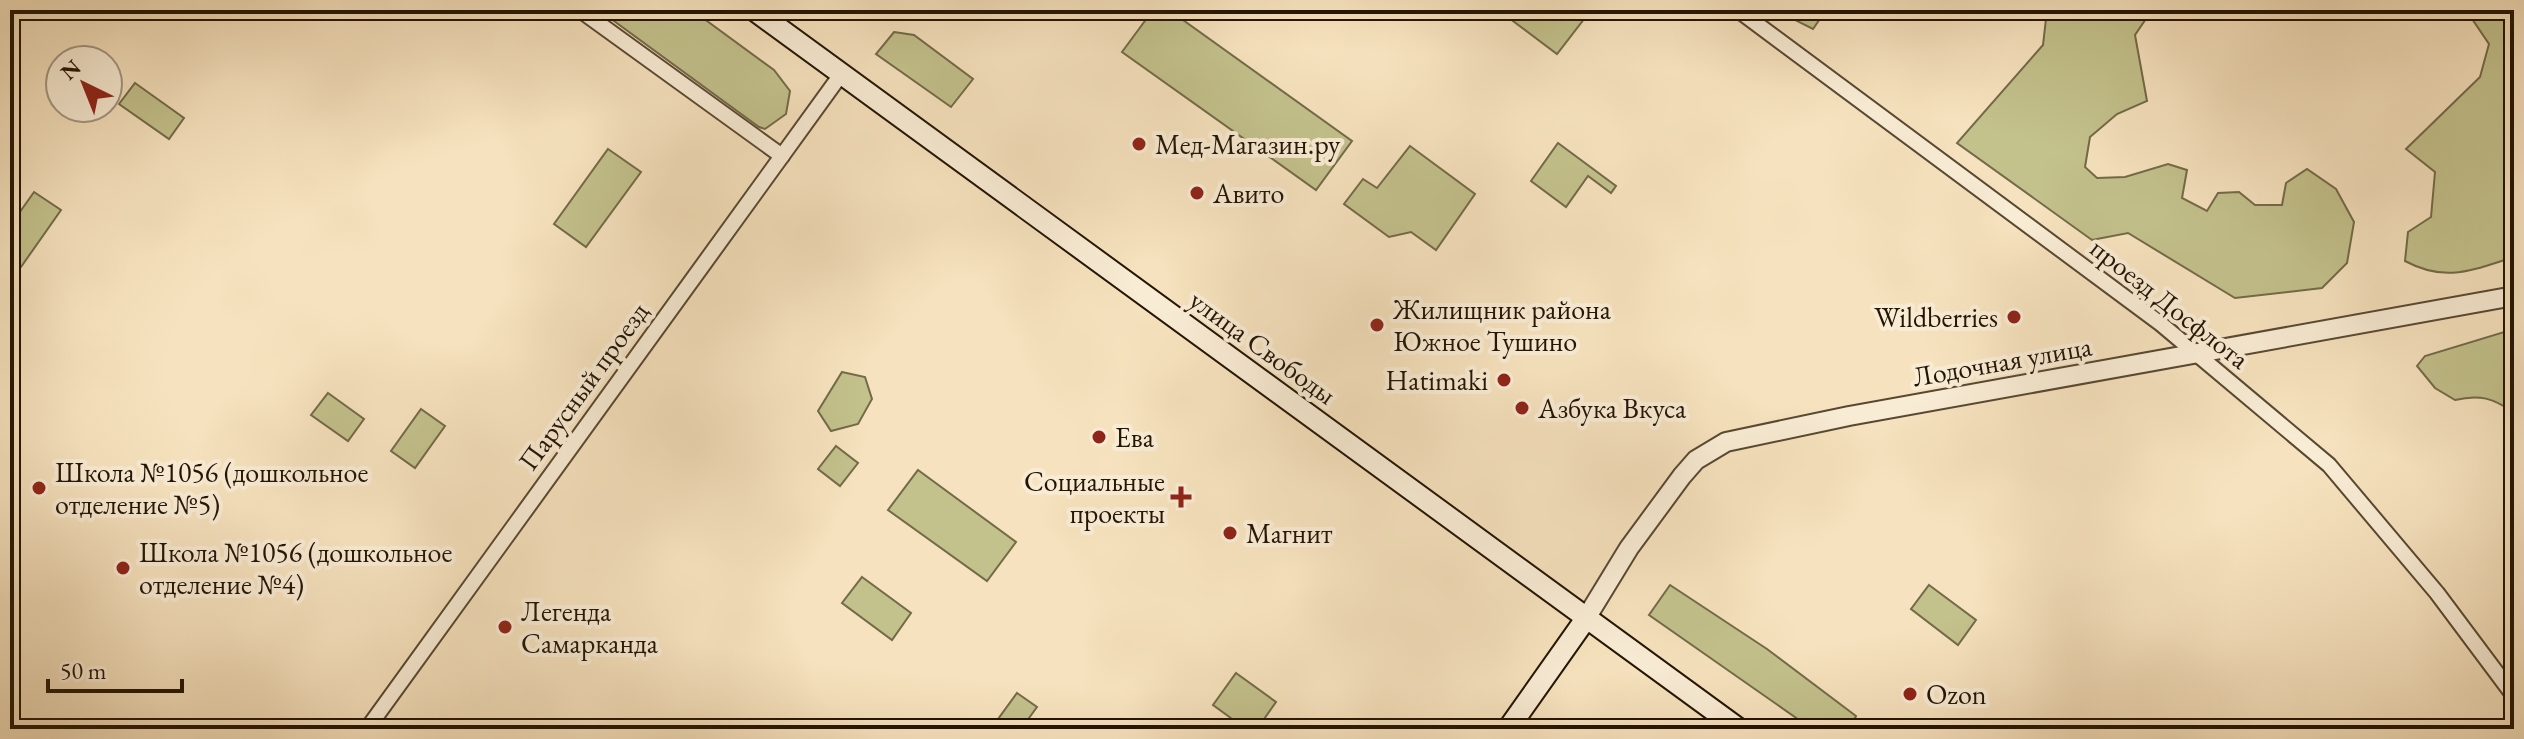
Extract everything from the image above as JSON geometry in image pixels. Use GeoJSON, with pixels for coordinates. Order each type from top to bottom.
{"type":"FeatureCollection","features":[{"type":"Feature","properties":{"kind":"main road","name":"улица Свободы"},"geometry":{"type":"LineString","coordinates":[[754,10],[1585,620],[1739,729]]}},
{"type":"Feature","properties":{"kind":"main road"},"geometry":{"type":"LineString","coordinates":[[1508,729],[1585,620]]}},
{"type":"Feature","properties":{"kind":"street"},"geometry":{"type":"LineString","coordinates":[[580,10],[782,156]]}},
{"type":"Feature","properties":{"kind":"street","name":"проезд Досфлота"},"geometry":{"type":"LineString","coordinates":[[1738,10],[2200,356],[2329,465],[2437,593],[2514,696]]}},
{"type":"Feature","properties":{"kind":"street","name":"Парусный проезд"},"geometry":{"type":"LineString","coordinates":[[367,729],[842,73]]}},
{"type":"Feature","properties":{"kind":"street","name":"Лодочная улица"},"geometry":{"type":"LineString","coordinates":[[1585,620],[1629,548],[1682,476],[1696,460],[1726,442],[2053,378],[2200,356],[2514,296]]}},
{"type":"Feature","properties":{"kind":"shaded area"},"geometry":{"type":"Polygon","coordinates":[[[599,10],[692,10],[774,70],[790,91],[786,114],[765,129],[759,127],[599,10]]]}},
{"type":"Feature","properties":{"kind":"shaded area"},"geometry":{"type":"Polygon","coordinates":[[[1153,10],[1169,10],[1352,141],[1316,190],[1122,52],[1153,10]]]}},
{"type":"Feature","properties":{"kind":"shaded area"},"geometry":{"type":"Polygon","coordinates":[[[1522,10],[1591,10],[1557,54],[1513,21],[1522,10]]]}},
{"type":"Feature","properties":{"kind":"shaded area"},"geometry":{"type":"Polygon","coordinates":[[[1775,10],[1826,10],[1813,29],[1775,10]]]}},
{"type":"Feature","properties":{"kind":"shaded area"},"geometry":{"type":"Polygon","coordinates":[[[2047,10],[2152,10],[2135,35],[2147,101],[2117,114],[2090,137],[2085,167],[2097,178],[2125,177],[2168,164],[2187,170],[2182,198],[2207,211],[2218,193],[2239,192],[2255,205],[2282,205],[2286,183],[2307,169],[2336,189],[2354,222],[2347,263],[2322,288],[2235,298],[2128,233],[2092,240],[1957,143],[2043,45],[2047,10]]]}},
{"type":"Feature","properties":{"kind":"shaded area"},"geometry":{"type":"Polygon","coordinates":[[[2466,10],[2514,10],[2514,257],[2472,270],[2446,273],[2420,268],[2405,261],[2408,232],[2431,217],[2435,172],[2406,149],[2480,77],[2489,44],[2466,10]]]}},
{"type":"Feature","properties":{"kind":"shaded area"},"geometry":{"type":"Polygon","coordinates":[[[894,32],[914,35],[973,79],[951,107],[876,54],[894,32]]]}},
{"type":"Feature","properties":{"kind":"shaded area"},"geometry":{"type":"Polygon","coordinates":[[[135,83],[184,118],[169,139],[124,108],[124,97],[135,83]]]}},
{"type":"Feature","properties":{"kind":"shaded area"},"geometry":{"type":"Polygon","coordinates":[[[1558,143],[1616,186],[1611,193],[1588,176],[1566,207],[1531,181],[1558,143]]]}},
{"type":"Feature","properties":{"kind":"shaded area"},"geometry":{"type":"Polygon","coordinates":[[[1410,146],[1475,194],[1436,250],[1411,232],[1389,237],[1344,204],[1363,179],[1377,188],[1410,146]]]}},
{"type":"Feature","properties":{"kind":"shaded area"},"geometry":{"type":"Polygon","coordinates":[[[608,149],[641,172],[586,247],[554,224],[608,149]]]}},
{"type":"Feature","properties":{"kind":"shaded area"},"geometry":{"type":"Polygon","coordinates":[[[34,192],[61,210],[21,267],[10,260],[10,226],[34,192]]]}},
{"type":"Feature","properties":{"kind":"shaded area"},"geometry":{"type":"Polygon","coordinates":[[[2514,329],[2514,413],[2486,399],[2472,397],[2455,400],[2435,388],[2417,366],[2425,356],[2514,329]]]}},
{"type":"Feature","properties":{"kind":"shaded area"},"geometry":{"type":"Polygon","coordinates":[[[842,372],[865,377],[872,399],[858,424],[831,431],[818,411],[842,372]]]}},
{"type":"Feature","properties":{"kind":"shaded area"},"geometry":{"type":"Polygon","coordinates":[[[328,393],[364,419],[348,441],[311,415],[328,393]]]}},
{"type":"Feature","properties":{"kind":"shaded area"},"geometry":{"type":"Polygon","coordinates":[[[421,409],[445,426],[415,468],[391,451],[421,409]]]}},
{"type":"Feature","properties":{"kind":"shaded area"},"geometry":{"type":"Polygon","coordinates":[[[836,446],[858,463],[840,486],[818,469],[836,446]]]}},
{"type":"Feature","properties":{"kind":"shaded area"},"geometry":{"type":"Polygon","coordinates":[[[918,470],[1016,542],[987,581],[888,510],[918,470]]]}},
{"type":"Feature","properties":{"kind":"shaded area"},"geometry":{"type":"Polygon","coordinates":[[[862,577],[911,613],[892,640],[842,603],[862,577]]]}},
{"type":"Feature","properties":{"kind":"shaded area"},"geometry":{"type":"Polygon","coordinates":[[[1670,585],[1767,649],[1856,716],[1850,729],[1812,729],[1649,615],[1670,585]]]}},
{"type":"Feature","properties":{"kind":"shaded area"},"geometry":{"type":"Polygon","coordinates":[[[1929,585],[1976,620],[1958,645],[1911,609],[1929,585]]]}},
{"type":"Feature","properties":{"kind":"shaded area"},"geometry":{"type":"Polygon","coordinates":[[[1236,673],[1276,702],[1257,729],[1246,729],[1213,705],[1236,673]]]}},
{"type":"Feature","properties":{"kind":"shaded area"},"geometry":{"type":"Polygon","coordinates":[[[1017,693],[1037,707],[1021,729],[993,726],[1017,693]]]}},
{"type":"Feature","properties":{"kind":"place","name":"Мед-Магазин.ру"},"geometry":{"type":"Point","coordinates":[1139,144]}},
{"type":"Feature","properties":{"kind":"place","name":"Авито"},"geometry":{"type":"Point","coordinates":[1197,193]}},
{"type":"Feature","properties":{"kind":"place","name":"Wildberries"},"geometry":{"type":"Point","coordinates":[2014,317]}},
{"type":"Feature","properties":{"kind":"place","name":"Жилищник района Южное Тушино"},"geometry":{"type":"Point","coordinates":[1377,325]}},
{"type":"Feature","properties":{"kind":"place","name":"Hatimaki"},"geometry":{"type":"Point","coordinates":[1504,380]}},
{"type":"Feature","properties":{"kind":"place","name":"Азбука Вкуса"},"geometry":{"type":"Point","coordinates":[1522,408]}},
{"type":"Feature","properties":{"kind":"place","name":"Ева"},"geometry":{"type":"Point","coordinates":[1099,437]}},
{"type":"Feature","properties":{"kind":"place","name":"Школа №1056 (дошкольное отделение №5)"},"geometry":{"type":"Point","coordinates":[39,488]}},
{"type":"Feature","properties":{"kind":"place","name":"Социальные проекты"},"geometry":{"type":"Point","coordinates":[1181,497]}},
{"type":"Feature","properties":{"kind":"place","name":"Магнит"},"geometry":{"type":"Point","coordinates":[1230,533]}},
{"type":"Feature","properties":{"kind":"place","name":"Школа №1056 (дошкольное отделение №4)"},"geometry":{"type":"Point","coordinates":[123,568]}},
{"type":"Feature","properties":{"kind":"place","name":"Легенда Самарканда"},"geometry":{"type":"Point","coordinates":[505,627]}},
{"type":"Feature","properties":{"kind":"place","name":"Ozon"},"geometry":{"type":"Point","coordinates":[1910,694]}}]}
